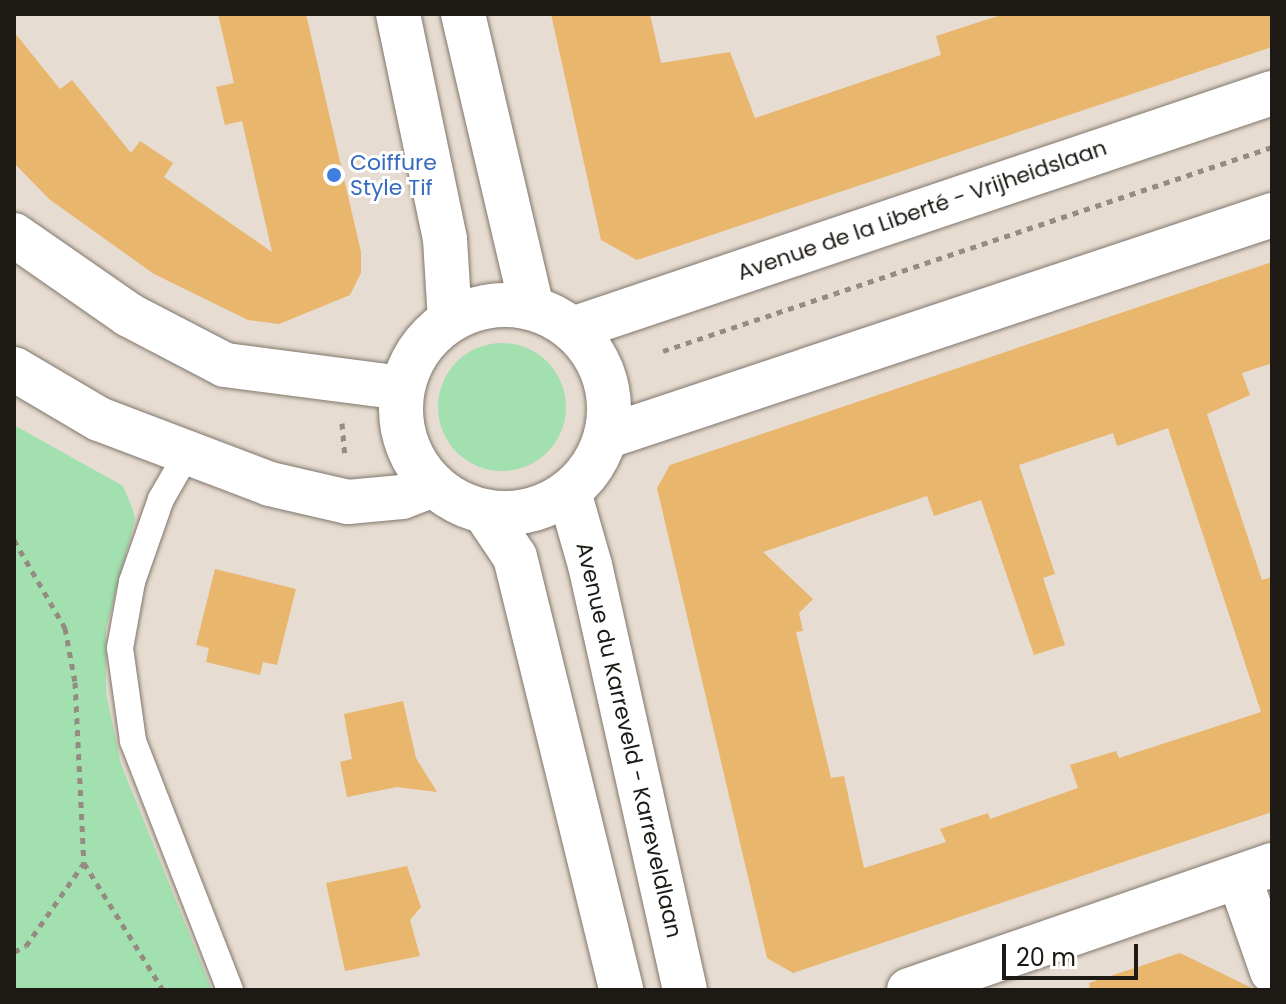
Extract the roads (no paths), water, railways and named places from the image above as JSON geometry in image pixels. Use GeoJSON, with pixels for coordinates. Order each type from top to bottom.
{"type":"FeatureCollection","features":[{"type":"Feature","properties":{"kind":"main road"},"geometry":{"type":"LineString","coordinates":[[398,14],[445,239],[450,320]]}},
{"type":"Feature","properties":{"kind":"main road"},"geometry":{"type":"LineString","coordinates":[[463,14],[532,308]]}},
{"type":"Feature","properties":{"kind":"main road","name":"Avenue de la Liberté - Vrijheidslaan"},"geometry":{"type":"LineString","coordinates":[[572,329],[1272,93]]}},
{"type":"Feature","properties":{"kind":"main road"},"geometry":{"type":"LineString","coordinates":[[606,437],[1272,215]]}},
{"type":"Feature","properties":{"kind":"main road"},"geometry":{"type":"LineString","coordinates":[[14,235],[129,315],[225,365],[402,388]]}},
{"type":"Feature","properties":{"kind":"main road"},"geometry":{"type":"LineString","coordinates":[[484,511],[542,507],[569,492],[598,458],[606,437],[608,390],[589,347],[572,329],[532,308],[490,306],[450,320],[412,361],[402,388],[401,423],[412,457],[433,485],[484,511],[515,557],[621,990]]}},
{"type":"Feature","properties":{"kind":"main road"},"geometry":{"type":"LineString","coordinates":[[14,369],[99,419],[270,484],[348,502],[402,497],[433,485]]}},
{"type":"Feature","properties":{"kind":"main road","name":"Avenue du Karreveld - Karreveldlaan"},"geometry":{"type":"LineString","coordinates":[[569,492],[590,565],[685,990]]}},
{"type":"Feature","properties":{"kind":"main road"},"geometry":{"type":"LineString","coordinates":[[909,990],[1255,871],[1272,971]]}},
{"type":"Feature","properties":{"kind":"lane"},"geometry":{"type":"LineString","coordinates":[[187,454],[161,499],[132,582],[120,648],[133,741],[230,990]]}},
{"type":"Feature","properties":{"kind":"place","name":"Coiffure Style Tif"},"geometry":{"type":"Point","coordinates":[334,175]}}]}
